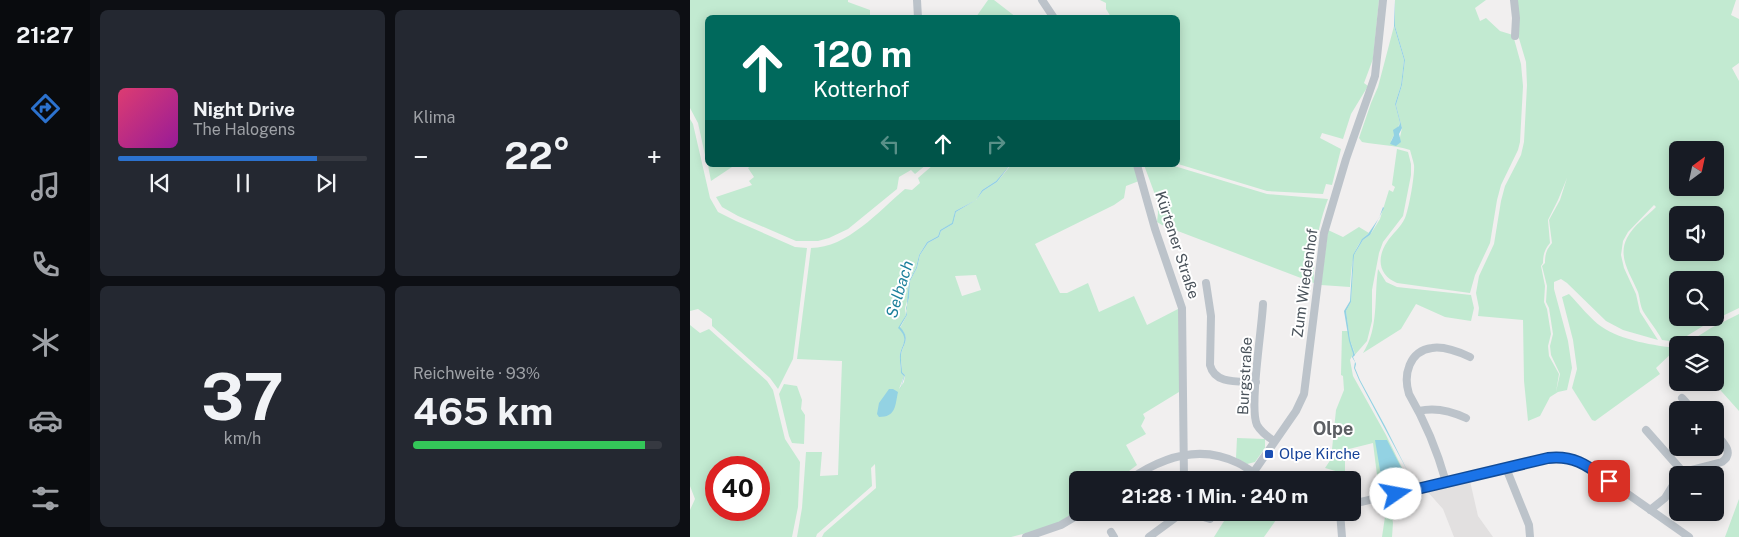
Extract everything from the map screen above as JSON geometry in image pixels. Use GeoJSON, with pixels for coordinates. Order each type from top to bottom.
{"type":"FeatureCollection","features":[{"type":"Feature","properties":{"kind":"street"},"geometry":{"type":"LineString","coordinates":[[918,0],[918,15]]}},
{"type":"Feature","properties":{"kind":"street"},"geometry":{"type":"LineString","coordinates":[[1042,0],[1052,15]]}},
{"type":"Feature","properties":{"kind":"street","name":"Zum Wiedenhof"},"geometry":{"type":"LineString","coordinates":[[1254,471],[1296,411],[1304,394],[1324,234],[1346,159],[1375,76],[1383,0]]}},
{"type":"Feature","properties":{"kind":"street"},"geometry":{"type":"LineString","coordinates":[[1514,0],[1515,36]]}},
{"type":"Feature","properties":{"kind":"street","name":"Kürtener Straße"},"geometry":{"type":"LineString","coordinates":[[1138,167],[1155,229],[1182,308],[1184,471]]}},
{"type":"Feature","properties":{"kind":"street"},"geometry":{"type":"LineString","coordinates":[[1206,283],[1211,316],[1210,365],[1212,371],[1224,380],[1256,382]]}},
{"type":"Feature","properties":{"kind":"street","name":"Burgstraße"},"geometry":{"type":"LineString","coordinates":[[1263,304],[1254,407],[1257,425],[1274,442]]}},
{"type":"Feature","properties":{"kind":"street"},"geometry":{"type":"LineString","coordinates":[[1446,482],[1437,450],[1409,394],[1406,380],[1408,366],[1417,354],[1423,350],[1435,347],[1470,356]]}},
{"type":"Feature","properties":{"kind":"street"},"geometry":{"type":"LineString","coordinates":[[1682,398],[1685,401]]}},
{"type":"Feature","properties":{"kind":"street"},"geometry":{"type":"LineString","coordinates":[[1419,411],[1436,409],[1459,414],[1466,418]]}},
{"type":"Feature","properties":{"kind":"street"},"geometry":{"type":"LineString","coordinates":[[1646,430],[1673,466]]}},
{"type":"Feature","properties":{"kind":"street"},"geometry":{"type":"LineString","coordinates":[[1709,466],[1722,462],[1727,458],[1728,452],[1724,443]]}},
{"type":"Feature","properties":{"kind":"street"},"geometry":{"type":"LineString","coordinates":[[1141,471],[1164,460],[1183,455],[1204,454],[1225,458],[1238,463],[1250,471]]}},
{"type":"Feature","properties":{"kind":"street"},"geometry":{"type":"LineString","coordinates":[[1361,502],[1561,456],[1576,460],[1595,471],[1689,537]]}},
{"type":"Feature","properties":{"kind":"street"},"geometry":{"type":"LineString","coordinates":[[1506,468],[1529,524],[1530,537]]}},
{"type":"Feature","properties":{"kind":"street"},"geometry":{"type":"LineString","coordinates":[[1650,510],[1665,498],[1669,492]]}},
{"type":"Feature","properties":{"kind":"street"},"geometry":{"type":"LineString","coordinates":[[1026,537],[1056,528],[1069,520]]}},
{"type":"Feature","properties":{"kind":"street"},"geometry":{"type":"LineString","coordinates":[[1149,537],[1171,521]]}},
{"type":"Feature","properties":{"kind":"street"},"geometry":{"type":"LineString","coordinates":[[1341,521],[1342,537]]}},
{"type":"Feature","properties":{"kind":"shaded area"},"geometry":{"type":"Polygon","coordinates":[[[1470,481],[1478,516],[1493,537],[1454,537],[1443,509],[1427,491],[1470,481]]]}},
{"type":"Feature","properties":{"kind":"green space"},"geometry":{"type":"Polygon","coordinates":[[[690,0],[848,0],[848,2],[870,10],[870,15],[705,15],[705,155],[698,123],[690,108],[690,0]]]}},
{"type":"Feature","properties":{"kind":"green space"},"geometry":{"type":"Polygon","coordinates":[[[988,0],[994,0],[1013,15],[977,15],[988,0]]]}},
{"type":"Feature","properties":{"kind":"green space"},"geometry":{"type":"Polygon","coordinates":[[[1100,0],[1379,0],[1373,59],[1364,83],[1368,86],[1351,114],[1343,139],[1322,133],[1320,138],[1341,149],[1332,185],[1326,184],[1323,194],[1267,191],[1180,165],[1180,15],[1110,15],[1106,9],[1106,3],[1100,0]]]}},
{"type":"Feature","properties":{"kind":"green space"},"geometry":{"type":"Polygon","coordinates":[[[1395,0],[1486,0],[1475,8],[1480,21],[1486,18],[1500,31],[1513,35],[1521,64],[1523,86],[1520,142],[1501,185],[1490,243],[1475,275],[1470,293],[1397,283],[1386,276],[1381,266],[1381,254],[1384,248],[1407,214],[1413,183],[1414,165],[1410,150],[1362,142],[1359,138],[1378,87],[1394,26],[1404,60],[1401,85],[1395,104],[1400,123],[1391,141],[1400,137],[1402,128],[1396,105],[1402,85],[1405,60],[1395,26],[1395,0]]]}},
{"type":"Feature","properties":{"kind":"green space"},"geometry":{"type":"Polygon","coordinates":[[[1517,0],[1736,0],[1731,15],[1739,19],[1739,63],[1732,68],[1739,81],[1739,308],[1724,315],[1724,271],[1669,271],[1669,326],[1703,326],[1687,336],[1669,336],[1669,341],[1662,340],[1642,309],[1638,292],[1624,259],[1624,245],[1627,238],[1637,225],[1656,207],[1654,205],[1628,232],[1623,241],[1621,255],[1624,268],[1636,294],[1640,312],[1658,340],[1623,330],[1606,321],[1567,283],[1561,279],[1554,282],[1554,289],[1568,341],[1572,368],[1567,390],[1558,392],[1550,397],[1540,416],[1528,421],[1524,381],[1523,320],[1478,316],[1479,308],[1476,293],[1479,276],[1494,244],[1505,186],[1521,155],[1524,142],[1527,85],[1526,62],[1518,35],[1517,0]],[[1567,178],[1548,220],[1550,243],[1543,257],[1541,266],[1545,286],[1544,302],[1551,334],[1548,346],[1549,356],[1559,374],[1556,392],[1560,374],[1551,355],[1550,346],[1553,334],[1549,308],[1546,302],[1547,286],[1542,266],[1545,263],[1548,248],[1552,243],[1549,220],[1560,200],[1567,178]]]}},
{"type":"Feature","properties":{"kind":"green space"},"geometry":{"type":"Polygon","coordinates":[[[690,119],[693,124],[710,198],[718,212],[795,247],[807,248],[793,359],[778,389],[770,378],[712,326],[712,319],[698,309],[690,311],[690,119]]]}},
{"type":"Feature","properties":{"kind":"green space"},"geometry":{"type":"Polygon","coordinates":[[[1397,149],[1408,152],[1411,164],[1411,175],[1403,216],[1383,242],[1379,253],[1372,290],[1372,321],[1367,341],[1353,357],[1355,354],[1350,340],[1346,311],[1351,302],[1354,255],[1380,219],[1389,190],[1393,192],[1395,187],[1392,185],[1397,149]]]}},
{"type":"Feature","properties":{"kind":"green space"},"geometry":{"type":"Polygon","coordinates":[[[708,167],[732,167],[711,181],[708,167]]]}},
{"type":"Feature","properties":{"kind":"green space"},"geometry":{"type":"Polygon","coordinates":[[[924,167],[915,174],[911,170],[899,177],[897,189],[848,229],[818,241],[796,241],[722,207],[716,197],[752,185],[749,181],[754,177],[748,168],[924,167]]]}},
{"type":"Feature","properties":{"kind":"green space"},"geometry":{"type":"Polygon","coordinates":[[[931,167],[1008,167],[996,181],[982,190],[976,200],[983,191],[997,182],[1009,167],[1134,167],[1139,181],[1126,186],[1124,198],[1114,205],[1035,244],[1060,293],[1067,293],[1088,283],[1099,312],[1134,296],[1147,325],[1178,309],[1180,318],[1179,392],[1143,414],[1145,418],[1141,426],[1146,434],[1126,445],[1137,465],[1129,471],[1069,471],[1069,516],[1046,528],[1011,537],[822,537],[824,533],[876,488],[875,464],[871,468],[872,486],[817,534],[816,537],[797,537],[802,508],[806,452],[822,452],[820,476],[838,475],[842,361],[797,359],[811,248],[837,242],[850,235],[862,227],[905,189],[912,190],[920,183],[918,178],[931,167]],[[976,200],[955,211],[953,223],[940,230],[938,236],[927,242],[919,255],[916,268],[909,281],[908,298],[905,308],[906,315],[899,328],[905,340],[900,355],[901,372],[904,376],[899,389],[904,382],[905,375],[902,372],[901,354],[906,340],[904,332],[900,328],[907,315],[906,308],[909,298],[910,281],[917,268],[920,255],[928,243],[939,237],[941,231],[953,224],[956,212],[976,200]],[[976,275],[955,276],[962,296],[981,290],[976,275]]]}},
{"type":"Feature","properties":{"kind":"green space"},"geometry":{"type":"Polygon","coordinates":[[[1145,167],[1178,167],[1267,194],[1328,199],[1321,219],[1317,240],[1314,283],[1162,225],[1157,222],[1157,200],[1145,167]]]}},
{"type":"Feature","properties":{"kind":"green space"},"geometry":{"type":"Polygon","coordinates":[[[1359,227],[1369,233],[1363,238],[1356,251],[1352,264],[1350,287],[1321,285],[1328,230],[1343,237],[1359,227]]]}},
{"type":"Feature","properties":{"kind":"green space"},"geometry":{"type":"Polygon","coordinates":[[[1378,269],[1386,282],[1397,287],[1471,295],[1474,308],[1471,321],[1445,317],[1416,304],[1401,329],[1363,353],[1372,333],[1374,323],[1378,269]]]}},
{"type":"Feature","properties":{"kind":"green space"},"geometry":{"type":"Polygon","coordinates":[[[1569,294],[1594,320],[1610,332],[1638,342],[1669,347],[1669,356],[1656,368],[1660,374],[1595,421],[1592,420],[1572,388],[1577,369],[1573,340],[1562,297],[1569,294]]]}},
{"type":"Feature","properties":{"kind":"green space"},"geometry":{"type":"Polygon","coordinates":[[[1739,314],[1739,411],[1721,391],[1724,391],[1724,336],[1698,336],[1715,326],[1724,326],[1724,322],[1739,314]]]}},
{"type":"Feature","properties":{"kind":"green space"},"geometry":{"type":"Polygon","coordinates":[[[690,325],[700,333],[709,329],[767,381],[773,390],[785,439],[800,462],[798,507],[792,537],[690,537],[690,510],[695,499],[690,486],[690,325]]]}},
{"type":"Feature","properties":{"kind":"green space"},"geometry":{"type":"Polygon","coordinates":[[[1342,331],[1348,331],[1353,354],[1350,360],[1353,376],[1386,435],[1411,486],[1379,491],[1373,443],[1345,450],[1345,471],[1325,468],[1331,459],[1336,410],[1344,390],[1343,376],[1341,375],[1342,331]]]}},
{"type":"Feature","properties":{"kind":"green space"},"geometry":{"type":"Polygon","coordinates":[[[784,384],[797,386],[802,400],[801,409],[805,415],[804,444],[792,443],[789,436],[779,394],[784,384]]]}},
{"type":"Feature","properties":{"kind":"green space"},"geometry":{"type":"Polygon","coordinates":[[[1237,438],[1265,439],[1265,448],[1255,462],[1247,464],[1236,458],[1237,438]]]}},
{"type":"Feature","properties":{"kind":"green space"},"geometry":{"type":"Polygon","coordinates":[[[1739,499],[1739,537],[1725,537],[1739,499]]]}},
{"type":"Feature","properties":{"kind":"green space"},"geometry":{"type":"Polygon","coordinates":[[[1390,502],[1393,523],[1392,537],[1382,537],[1387,503],[1390,502]]]}},
{"type":"Feature","properties":{"kind":"green space"},"geometry":{"type":"Polygon","coordinates":[[[1224,521],[1275,521],[1264,537],[1214,537],[1224,521]]]}},
{"type":"Feature","properties":{"kind":"water"},"geometry":{"type":"Polygon","coordinates":[[[1394,0],[1395,26],[1405,60],[1402,85],[1396,105],[1402,128],[1399,134],[1401,142],[1396,146],[1390,144],[1394,135],[1393,130],[1400,123],[1395,104],[1401,85],[1404,60],[1394,26],[1394,0]]]}},
{"type":"Feature","properties":{"kind":"water"},"geometry":{"type":"Polygon","coordinates":[[[1008,167],[997,182],[983,191],[976,200],[982,190],[996,181],[1008,167]]]}},
{"type":"Feature","properties":{"kind":"water"},"geometry":{"type":"Polygon","coordinates":[[[976,200],[956,212],[953,224],[941,231],[939,237],[928,243],[920,255],[917,268],[910,281],[907,305],[909,281],[916,268],[919,255],[927,242],[938,236],[940,230],[952,223],[955,211],[976,200]]]}},
{"type":"Feature","properties":{"kind":"water"},"geometry":{"type":"Polygon","coordinates":[[[1378,219],[1370,235],[1363,240],[1354,255],[1351,302],[1346,311],[1350,340],[1355,355],[1353,357],[1356,364],[1355,368],[1408,472],[1359,380],[1354,368],[1355,362],[1352,357],[1344,311],[1350,301],[1353,255],[1362,239],[1368,234],[1378,219]]]}},
{"type":"Feature","properties":{"kind":"water"},"geometry":{"type":"Polygon","coordinates":[[[906,311],[907,315],[900,327],[904,332],[906,340],[901,354],[902,372],[905,375],[900,390],[904,376],[901,373],[900,355],[904,337],[898,328],[906,315],[906,311]]]}},
{"type":"Feature","properties":{"kind":"water"},"geometry":{"type":"Polygon","coordinates":[[[889,389],[898,392],[894,410],[885,417],[879,417],[877,414],[879,403],[889,389]]]}},
{"type":"Feature","properties":{"kind":"water"},"geometry":{"type":"Polygon","coordinates":[[[1375,440],[1387,440],[1404,473],[1400,477],[1382,482],[1375,440]]]}},
{"type":"Feature","properties":{"kind":"place","name":"Olpe Kirche"},"geometry":{"type":"Point","coordinates":[1269,454]}},
{"type":"Feature","properties":{"kind":"district","name":"Olpe"},"geometry":{"type":"Point","coordinates":[1333,429]}},
{"type":"Feature","properties":{"kind":"route"},"geometry":{"type":"LineString","coordinates":[[1396,494],[1561,456],[1585,464],[1609,481]]}},
{"type":"Feature","properties":{"kind":"water label","name":"Selbach"},"geometry":{"type":"Point","coordinates":[899,289]}}]}
